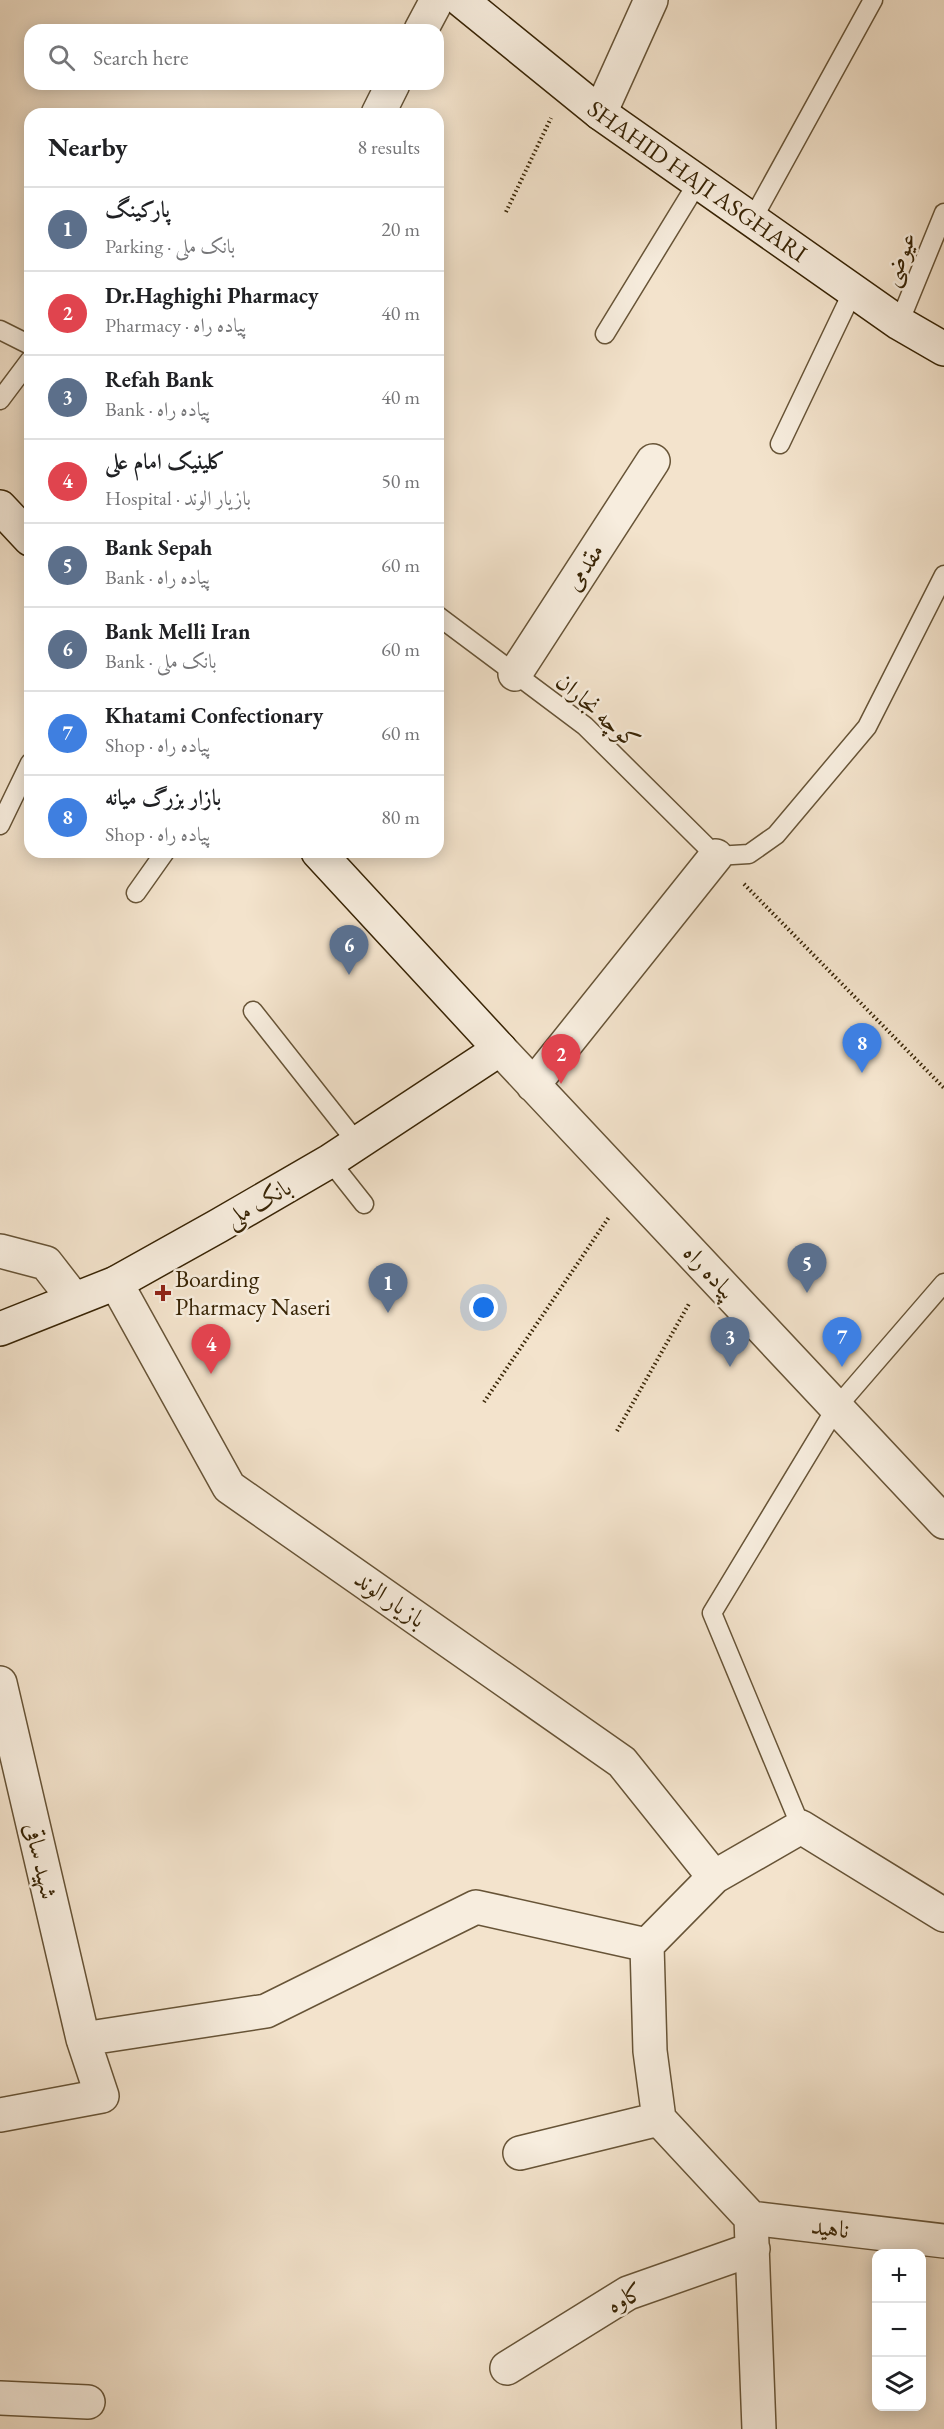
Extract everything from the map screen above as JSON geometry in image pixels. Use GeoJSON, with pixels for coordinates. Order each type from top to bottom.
{"type":"FeatureCollection","features":[{"type":"Feature","properties":{"kind":"street"},"geometry":{"type":"LineString","coordinates":[[424,24],[437,0]]}},
{"type":"Feature","properties":{"kind":"street","name":"SHAHID HAJI ASGHARI"},"geometry":{"type":"LineString","coordinates":[[461,0],[600,113],[899,323],[944,349]]}},
{"type":"Feature","properties":{"kind":"street"},"geometry":{"type":"LineString","coordinates":[[600,113],[651,0]]}},
{"type":"Feature","properties":{"kind":"street"},"geometry":{"type":"LineString","coordinates":[[381,108],[390,90]]}},
{"type":"Feature","properties":{"kind":"street","name":"مقدمی"},"geometry":{"type":"LineString","coordinates":[[515,674],[653,461]]}},
{"type":"Feature","properties":{"kind":"street"},"geometry":{"type":"LineString","coordinates":[[0,507],[24,533]]}},
{"type":"Feature","properties":{"kind":"street"},"geometry":{"type":"LineString","coordinates":[[533,1085],[716,856]]}},
{"type":"Feature","properties":{"kind":"street","name":"پیاده راه"},"geometry":{"type":"LineString","coordinates":[[324,858],[533,1085],[944,1522]]}},
{"type":"Feature","properties":{"kind":"street","name":"بانک ملی"},"geometry":{"type":"LineString","coordinates":[[0,1329],[116,1283],[358,1144],[500,1049]]}},
{"type":"Feature","properties":{"kind":"street"},"geometry":{"type":"LineString","coordinates":[[0,1251],[46,1263],[74,1299]]}},
{"type":"Feature","properties":{"kind":"street","name":"بازیار الوند"},"geometry":{"type":"LineString","coordinates":[[116,1283],[229,1487],[622,1762],[714,1876]]}},
{"type":"Feature","properties":{"kind":"street","name":"شهید ساقی"},"geometry":{"type":"LineString","coordinates":[[0,1683],[83,2039],[102,2096],[0,2115]]}},
{"type":"Feature","properties":{"kind":"street"},"geometry":{"type":"LineString","coordinates":[[759,2429],[752,2234],[659,2119],[650,2051],[647,1945],[714,1876],[801,1827],[944,1915]]}},
{"type":"Feature","properties":{"kind":"street"},"geometry":{"type":"LineString","coordinates":[[83,2039],[266,2010],[476,1907],[647,1945]]}},
{"type":"Feature","properties":{"kind":"street"},"geometry":{"type":"LineString","coordinates":[[520,2153],[659,2119]]}},
{"type":"Feature","properties":{"kind":"street","name":"ناهید"},"geometry":{"type":"LineString","coordinates":[[752,2234],[944,2241]]}},
{"type":"Feature","properties":{"kind":"street","name":"کاوه"},"geometry":{"type":"LineString","coordinates":[[507,2368],[628,2293],[752,2234]]}},
{"type":"Feature","properties":{"kind":"street"},"geometry":{"type":"LineString","coordinates":[[0,2398],[88,2402]]}},
{"type":"Feature","properties":{"kind":"lane"},"geometry":{"type":"LineString","coordinates":[[752,220],[873,0]]}},
{"type":"Feature","properties":{"kind":"lane"},"geometry":{"type":"LineString","coordinates":[[605,334],[698,182]]}},
{"type":"Feature","properties":{"kind":"lane","name":"عیوضی"},"geometry":{"type":"LineString","coordinates":[[899,323],[944,213]]}},
{"type":"Feature","properties":{"kind":"lane"},"geometry":{"type":"LineString","coordinates":[[780,444],[853,291]]}},
{"type":"Feature","properties":{"kind":"lane"},"geometry":{"type":"LineString","coordinates":[[0,330],[24,342]]}},
{"type":"Feature","properties":{"kind":"lane"},"geometry":{"type":"LineString","coordinates":[[0,400],[24,368]]}},
{"type":"Feature","properties":{"kind":"lane"},"geometry":{"type":"LineString","coordinates":[[716,856],[749,854],[776,835],[867,727],[944,575]]}},
{"type":"Feature","properties":{"kind":"lane","name":"کوچه نجاران"},"geometry":{"type":"LineString","coordinates":[[444,621],[585,726],[716,856]]}},
{"type":"Feature","properties":{"kind":"lane"},"geometry":{"type":"LineString","coordinates":[[0,825],[24,775]]}},
{"type":"Feature","properties":{"kind":"lane"},"geometry":{"type":"LineString","coordinates":[[136,892],[161,858]]}},
{"type":"Feature","properties":{"kind":"lane"},"geometry":{"type":"LineString","coordinates":[[253,1011],[358,1144]]}},
{"type":"Feature","properties":{"kind":"lane"},"geometry":{"type":"LineString","coordinates":[[330,1161],[364,1204]]}},
{"type":"Feature","properties":{"kind":"lane"},"geometry":{"type":"LineString","coordinates":[[801,1827],[712,1613],[836,1408],[944,1282]]}},
{"type":"Feature","properties":{"kind":"path"},"geometry":{"type":"LineString","coordinates":[[506,212],[566,85]]}},
{"type":"Feature","properties":{"kind":"path"},"geometry":{"type":"LineString","coordinates":[[716,856],[944,1088]]}},
{"type":"Feature","properties":{"kind":"path"},"geometry":{"type":"LineString","coordinates":[[484,1402],[629,1186]]}},
{"type":"Feature","properties":{"kind":"path"},"geometry":{"type":"LineString","coordinates":[[617,1431],[708,1270]]}},
{"type":"Feature","properties":{"kind":"place","name":"Bank Melli Iran"},"geometry":{"type":"Point","coordinates":[349,975]}},
{"type":"Feature","properties":{"kind":"place","name":"بازار بزرگ میانه"},"geometry":{"type":"Point","coordinates":[862,1073]}},
{"type":"Feature","properties":{"kind":"place","name":"Dr.Haghighi Pharmacy"},"geometry":{"type":"Point","coordinates":[561,1084]}},
{"type":"Feature","properties":{"kind":"place","name":"Boarding Pharmacy Naseri"},"geometry":{"type":"Point","coordinates":[163,1293]}},
{"type":"Feature","properties":{"kind":"place","name":"Bank Sepah"},"geometry":{"type":"Point","coordinates":[807,1293]}},
{"type":"Feature","properties":{"kind":"place","name":"پارکینگ"},"geometry":{"type":"Point","coordinates":[388,1313]}},
{"type":"Feature","properties":{"kind":"place","name":"Refah Bank"},"geometry":{"type":"Point","coordinates":[730,1367]}},
{"type":"Feature","properties":{"kind":"place","name":"Khatami Confectionary"},"geometry":{"type":"Point","coordinates":[842,1367]}},
{"type":"Feature","properties":{"kind":"place","name":"کلینیک امام علی"},"geometry":{"type":"Point","coordinates":[211,1374]}}]}
